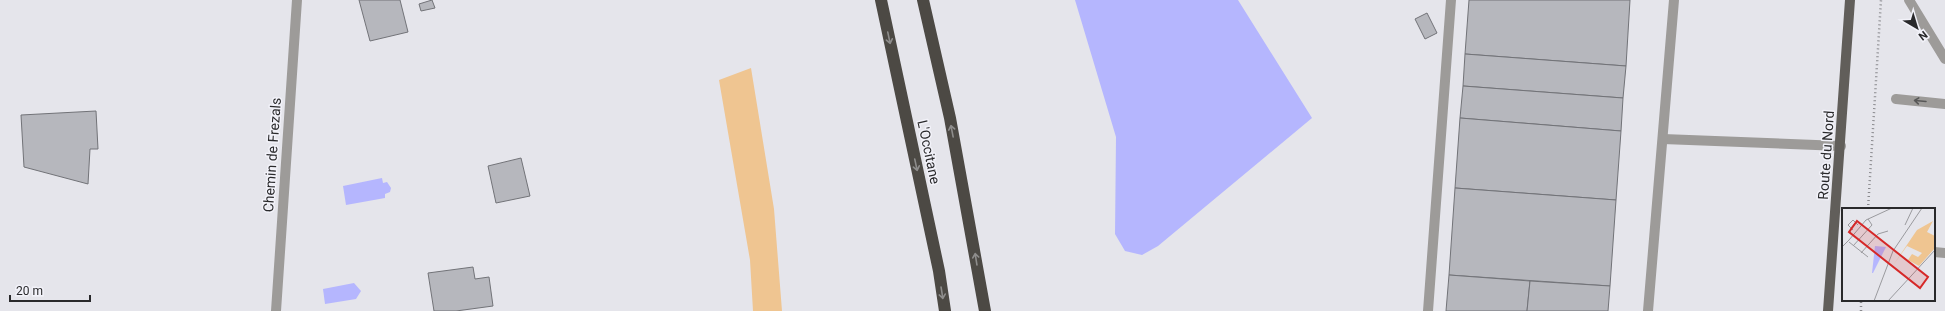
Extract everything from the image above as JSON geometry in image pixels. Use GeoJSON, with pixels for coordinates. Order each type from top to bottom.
{"type":"FeatureCollection","features":[{"type":"Feature","properties":{"kind":"highway","name":"L'Occitane"},"geometry":{"type":"LineString","coordinates":[[881,0],[939,271],[945,311]]}},
{"type":"Feature","properties":{"kind":"highway","name":"L'Occitane"},"geometry":{"type":"LineString","coordinates":[[923,0],[950,118],[984,311]]}},
{"type":"Feature","properties":{"kind":"main road","name":"Route du Nord"},"geometry":{"type":"LineString","coordinates":[[1828,311],[1841,146],[1850,0]]}},
{"type":"Feature","properties":{"kind":"street","name":"Chemin de Frezals"},"geometry":{"type":"LineString","coordinates":[[276,311],[297,0]]}},
{"type":"Feature","properties":{"kind":"street"},"geometry":{"type":"LineString","coordinates":[[1428,311],[1451,0]]}},
{"type":"Feature","properties":{"kind":"street"},"geometry":{"type":"LineString","coordinates":[[1648,311],[1674,0]]}},
{"type":"Feature","properties":{"kind":"street"},"geometry":{"type":"LineString","coordinates":[[1909,0],[1945,58]]}},
{"type":"Feature","properties":{"kind":"street"},"geometry":{"type":"LineString","coordinates":[[1896,99],[1945,104]]}},
{"type":"Feature","properties":{"kind":"street"},"geometry":{"type":"LineString","coordinates":[[1663,139],[1841,146]]}},
{"type":"Feature","properties":{"kind":"street"},"geometry":{"type":"LineString","coordinates":[[1935,252],[1945,253]]}},
{"type":"Feature","properties":{"kind":"path"},"geometry":{"type":"LineString","coordinates":[[1868,208],[1881,0]]}},
{"type":"Feature","properties":{"kind":"shaded area"},"geometry":{"type":"Polygon","coordinates":[[[751,68],[774,209],[782,311],[753,311],[750,260],[719,80],[751,68]]]}},
{"type":"Feature","properties":{"kind":"water"},"geometry":{"type":"Polygon","coordinates":[[[1075,0],[1238,0],[1312,118],[1158,246],[1142,255],[1125,251],[1115,234],[1116,137],[1075,0]]]}},
{"type":"Feature","properties":{"kind":"water"},"geometry":{"type":"Polygon","coordinates":[[[382,178],[383,183],[387,182],[391,188],[390,192],[385,194],[385,198],[346,205],[343,186],[382,178]]]}},
{"type":"Feature","properties":{"kind":"water"},"geometry":{"type":"Polygon","coordinates":[[[354,283],[361,291],[356,299],[325,304],[323,289],[354,283]]]}},
{"type":"Feature","properties":{"kind":"building"},"geometry":{"type":"Polygon","coordinates":[[[359,0],[400,0],[408,32],[370,41],[359,0]]]}},
{"type":"Feature","properties":{"kind":"building"},"geometry":{"type":"Polygon","coordinates":[[[432,0],[435,8],[421,11],[419,4],[432,0]]]}},
{"type":"Feature","properties":{"kind":"building"},"geometry":{"type":"Polygon","coordinates":[[[1469,0],[1630,0],[1626,66],[1465,54],[1469,0]]]}},
{"type":"Feature","properties":{"kind":"building"},"geometry":{"type":"Polygon","coordinates":[[[1427,13],[1437,33],[1425,39],[1415,19],[1427,13]]]}},
{"type":"Feature","properties":{"kind":"building"},"geometry":{"type":"Polygon","coordinates":[[[1465,54],[1626,66],[1623,98],[1463,86],[1465,54]]]}},
{"type":"Feature","properties":{"kind":"building"},"geometry":{"type":"Polygon","coordinates":[[[1463,86],[1623,98],[1621,131],[1460,118],[1463,86]]]}},
{"type":"Feature","properties":{"kind":"building"},"geometry":{"type":"Polygon","coordinates":[[[96,111],[98,149],[90,149],[88,184],[24,167],[21,115],[96,111]]]}},
{"type":"Feature","properties":{"kind":"building"},"geometry":{"type":"Polygon","coordinates":[[[1460,118],[1621,131],[1616,200],[1455,188],[1460,118]]]}},
{"type":"Feature","properties":{"kind":"building"},"geometry":{"type":"Polygon","coordinates":[[[521,158],[530,196],[496,203],[488,166],[521,158]]]}},
{"type":"Feature","properties":{"kind":"building"},"geometry":{"type":"Polygon","coordinates":[[[1455,188],[1616,200],[1610,286],[1449,275],[1455,188]]]}},
{"type":"Feature","properties":{"kind":"building"},"geometry":{"type":"Polygon","coordinates":[[[473,267],[475,279],[489,277],[493,306],[456,311],[434,311],[428,273],[473,267]]]}},
{"type":"Feature","properties":{"kind":"building"},"geometry":{"type":"Polygon","coordinates":[[[1449,275],[1530,281],[1527,311],[1446,311],[1449,275]]]}},
{"type":"Feature","properties":{"kind":"building"},"geometry":{"type":"Polygon","coordinates":[[[1530,281],[1610,286],[1608,311],[1527,311],[1530,281]]]}}]}
